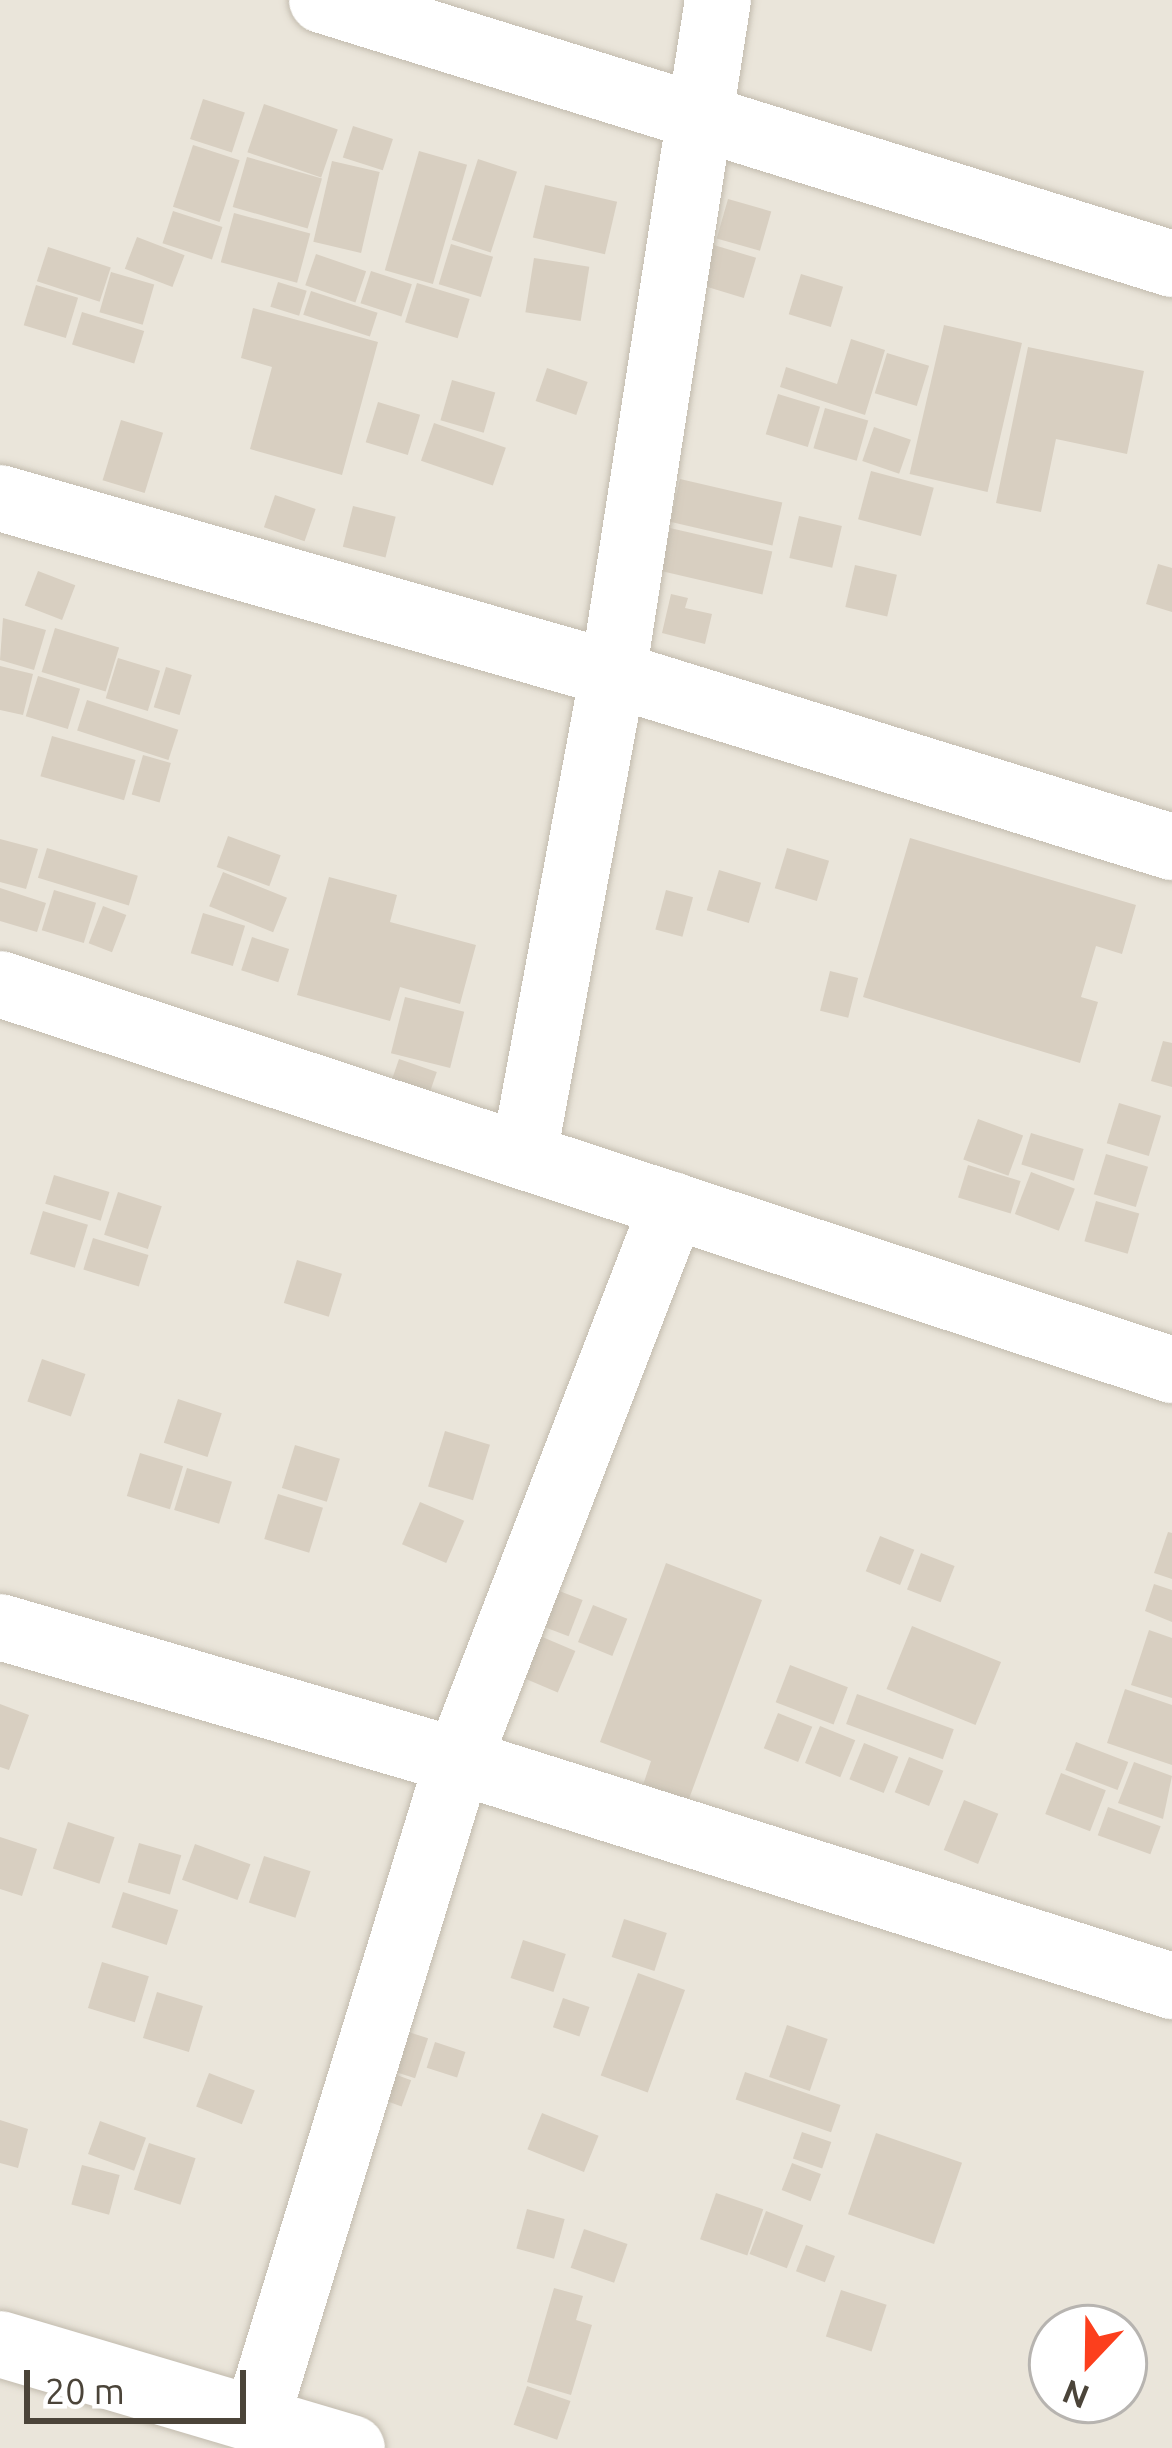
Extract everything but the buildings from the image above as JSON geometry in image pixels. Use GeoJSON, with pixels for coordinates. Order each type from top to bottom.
{"type":"FeatureCollection","features":[{"type":"Feature","properties":{"kind":"street"},"geometry":{"type":"LineString","coordinates":[[322,0],[1172,264]]}},
{"type":"Feature","properties":{"kind":"street"},"geometry":{"type":"LineString","coordinates":[[524,1154],[614,674],[718,0]]}},
{"type":"Feature","properties":{"kind":"street"},"geometry":{"type":"LineString","coordinates":[[0,498],[614,674],[1172,847]]}},
{"type":"Feature","properties":{"kind":"street"},"geometry":{"type":"LineString","coordinates":[[0,985],[1172,1370]]}},
{"type":"Feature","properties":{"kind":"street"},"geometry":{"type":"LineString","coordinates":[[256,2420],[458,1761],[674,1205]]}},
{"type":"Feature","properties":{"kind":"street"},"geometry":{"type":"LineString","coordinates":[[0,1627],[458,1761],[1172,1986]]}},
{"type":"Feature","properties":{"kind":"street"},"geometry":{"type":"LineString","coordinates":[[0,2344],[352,2448]]}},
{"type":"Feature","properties":{"kind":"shaded area"},"geometry":{"type":"Polygon","coordinates":[[[0,0],[1172,0],[1172,2448],[0,2448],[0,0]]]}}]}
